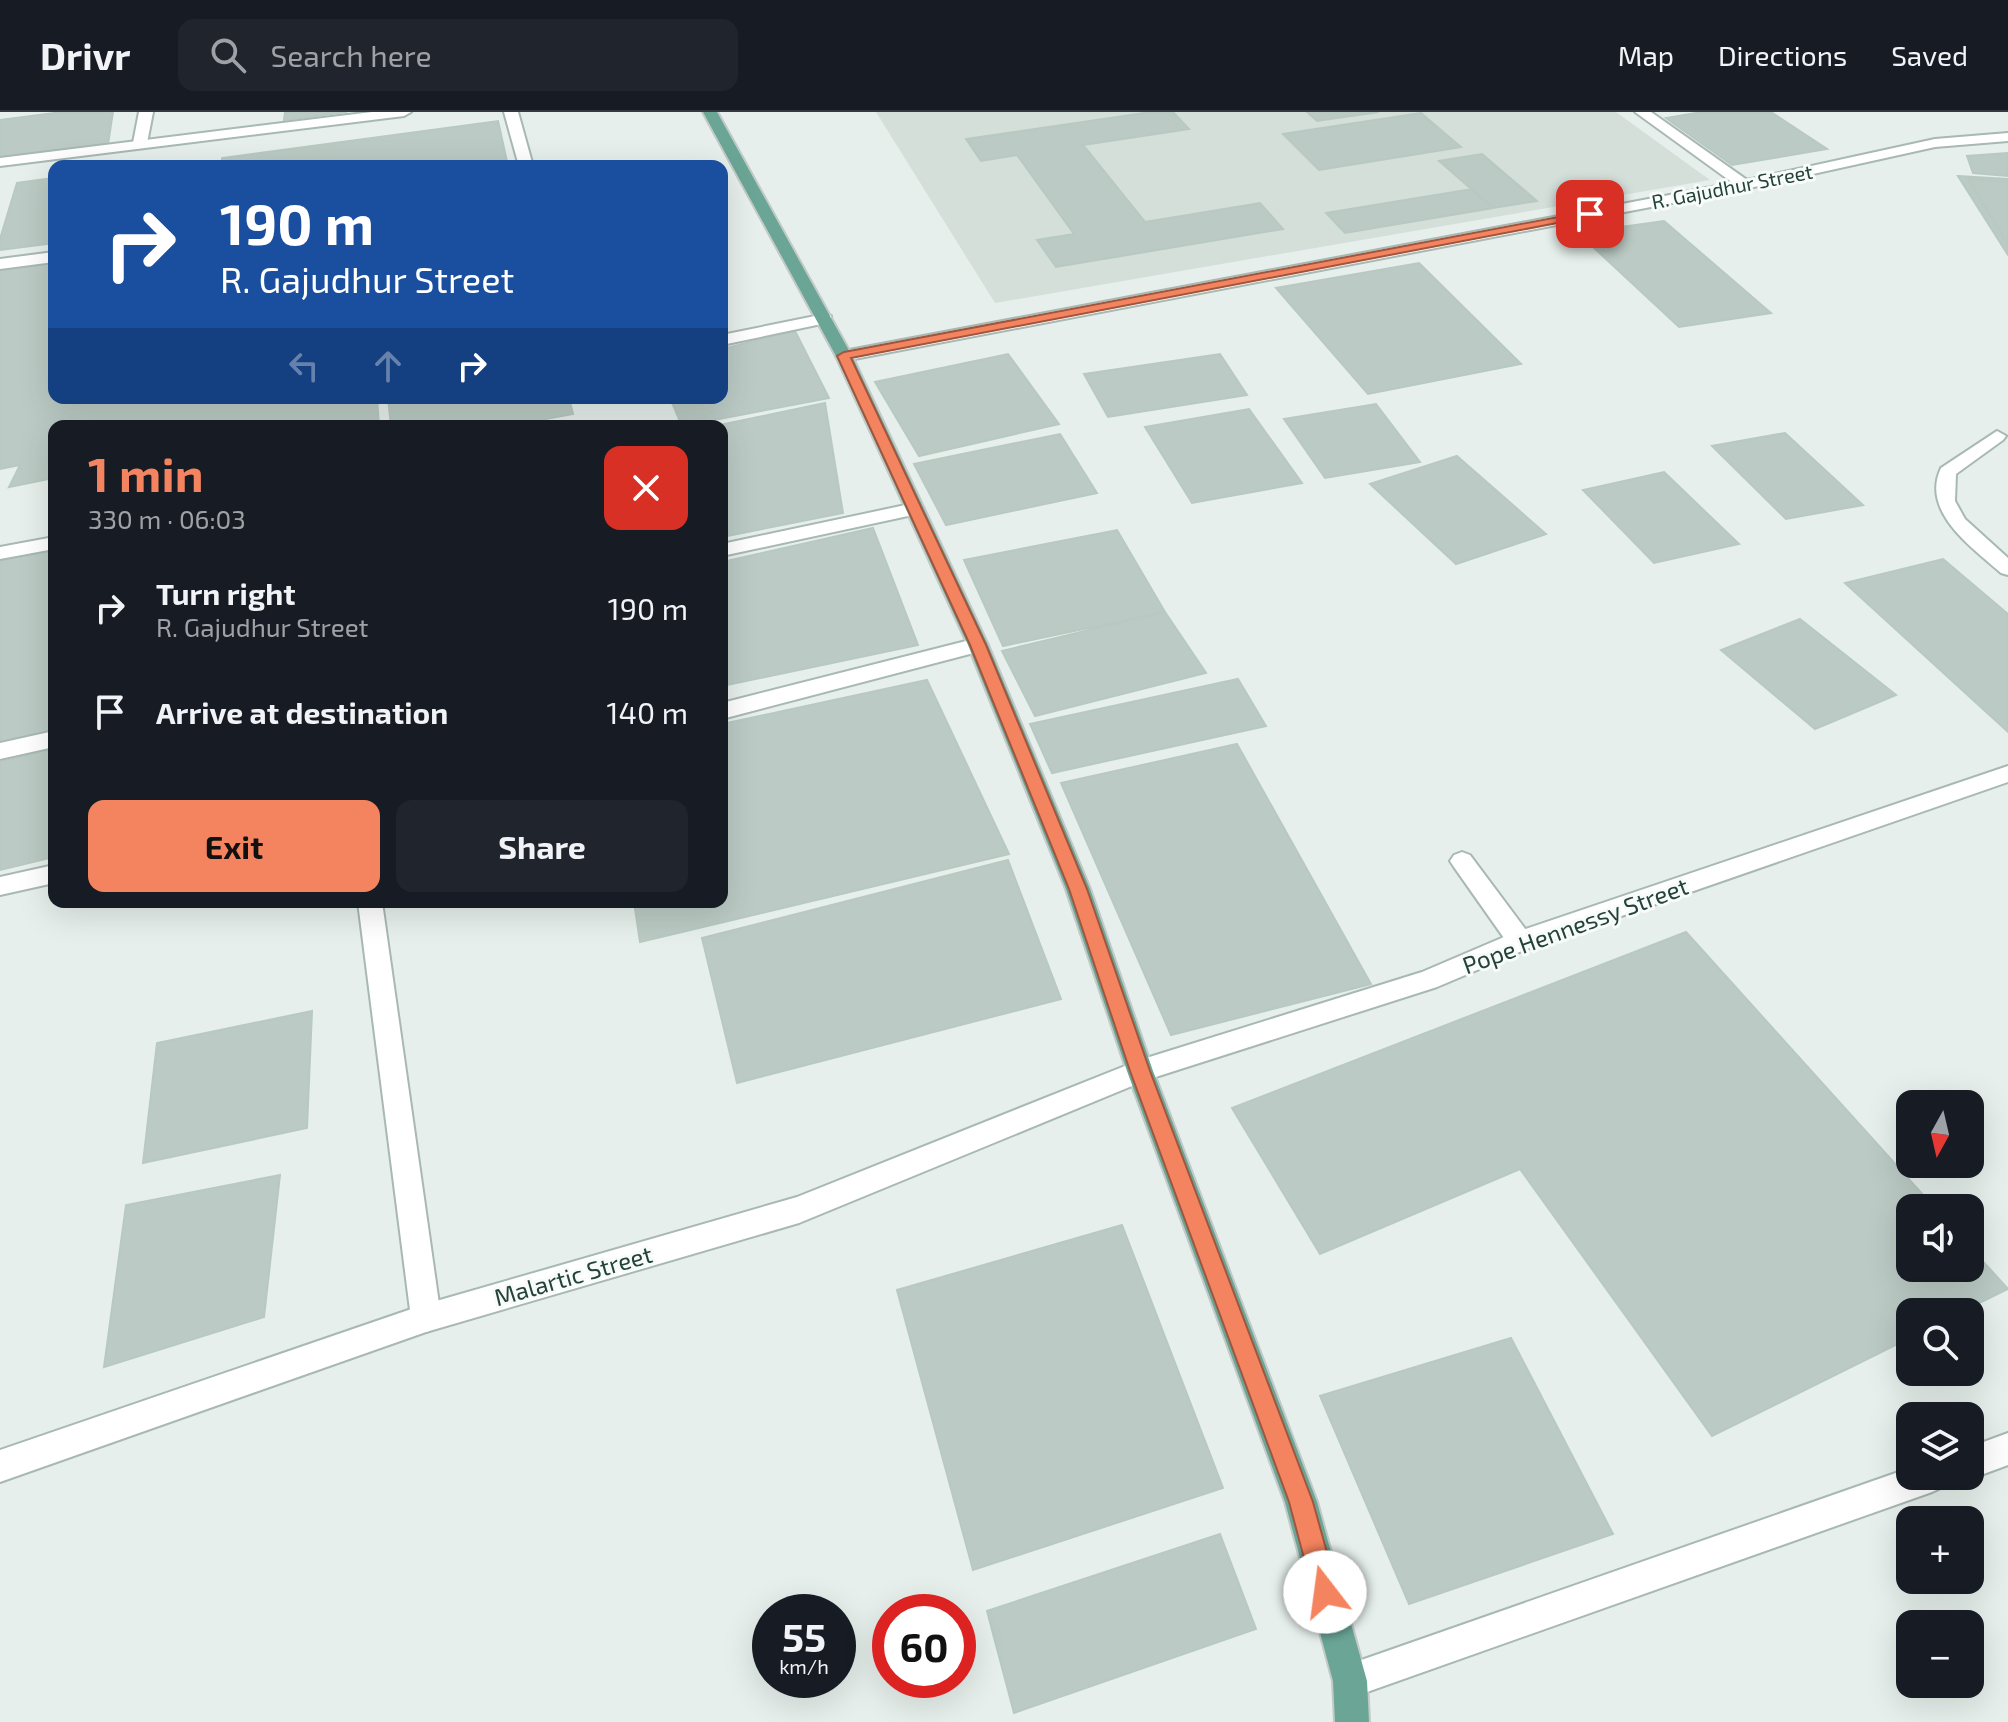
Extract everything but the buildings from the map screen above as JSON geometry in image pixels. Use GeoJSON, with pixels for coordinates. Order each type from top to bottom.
{"type":"FeatureCollection","features":[{"type":"Feature","properties":{"kind":"main road"},"geometry":{"type":"LineString","coordinates":[[710,112],[844,356],[978,645],[1078,889],[1140,1071],[1301,1502],[1350,1681],[1352,1722]]}},
{"type":"Feature","properties":{"kind":"street"},"geometry":{"type":"LineString","coordinates":[[140,143],[146,112]]}},
{"type":"Feature","properties":{"kind":"street"},"geometry":{"type":"LineString","coordinates":[[0,162],[404,112]]}},
{"type":"Feature","properties":{"kind":"street"},"geometry":{"type":"LineString","coordinates":[[511,112],[524,160]]}},
{"type":"Feature","properties":{"kind":"street"},"geometry":{"type":"LineString","coordinates":[[1642,112],[1745,185]]}},
{"type":"Feature","properties":{"kind":"street","name":"R. Gajudhur Street"},"geometry":{"type":"LineString","coordinates":[[844,356],[1745,185],[1935,143],[2008,137]]}},
{"type":"Feature","properties":{"kind":"street"},"geometry":{"type":"LineString","coordinates":[[0,264],[48,258]]}},
{"type":"Feature","properties":{"kind":"street"},"geometry":{"type":"LineString","coordinates":[[728,339],[825,319]]}},
{"type":"Feature","properties":{"kind":"street"},"geometry":{"type":"LineString","coordinates":[[1997,436],[1947,472],[1946,501],[1957,522],[2008,569]]}},
{"type":"Feature","properties":{"kind":"street"},"geometry":{"type":"LineString","coordinates":[[728,549],[915,509]]}},
{"type":"Feature","properties":{"kind":"street"},"geometry":{"type":"LineString","coordinates":[[0,553],[48,544]]}},
{"type":"Feature","properties":{"kind":"street"},"geometry":{"type":"LineString","coordinates":[[728,709],[978,645]]}},
{"type":"Feature","properties":{"kind":"street"},"geometry":{"type":"LineString","coordinates":[[0,751],[48,740]]}},
{"type":"Feature","properties":{"kind":"street","name":"Pope Hennessy Street"},"geometry":{"type":"LineString","coordinates":[[1140,1071],[1428,980],[1520,941],[2008,774]]}},
{"type":"Feature","properties":{"kind":"street"},"geometry":{"type":"LineString","coordinates":[[1462,861],[1520,941]]}},
{"type":"Feature","properties":{"kind":"street"},"geometry":{"type":"LineString","coordinates":[[0,886],[48,875]]}},
{"type":"Feature","properties":{"kind":"street"},"geometry":{"type":"LineString","coordinates":[[371,908],[426,1318]]}},
{"type":"Feature","properties":{"kind":"street","name":"Malartic Street"},"geometry":{"type":"LineString","coordinates":[[0,1466],[426,1318],[799,1210],[1140,1071]]}},
{"type":"Feature","properties":{"kind":"street"},"geometry":{"type":"LineString","coordinates":[[1984,1458],[2008,1449]]}},
{"type":"Feature","properties":{"kind":"street"},"geometry":{"type":"LineString","coordinates":[[1350,1681],[1896,1489]]}},
{"type":"Feature","properties":{"kind":"shaded area"},"geometry":{"type":"Polygon","coordinates":[[[876,112],[1616,112],[1710,180],[995,303],[876,112]]]}},
{"type":"Feature","properties":{"kind":"route"},"geometry":{"type":"LineString","coordinates":[[1325,1592],[1301,1502],[1140,1071],[1078,889],[978,645],[844,356],[1590,214]]}}]}
